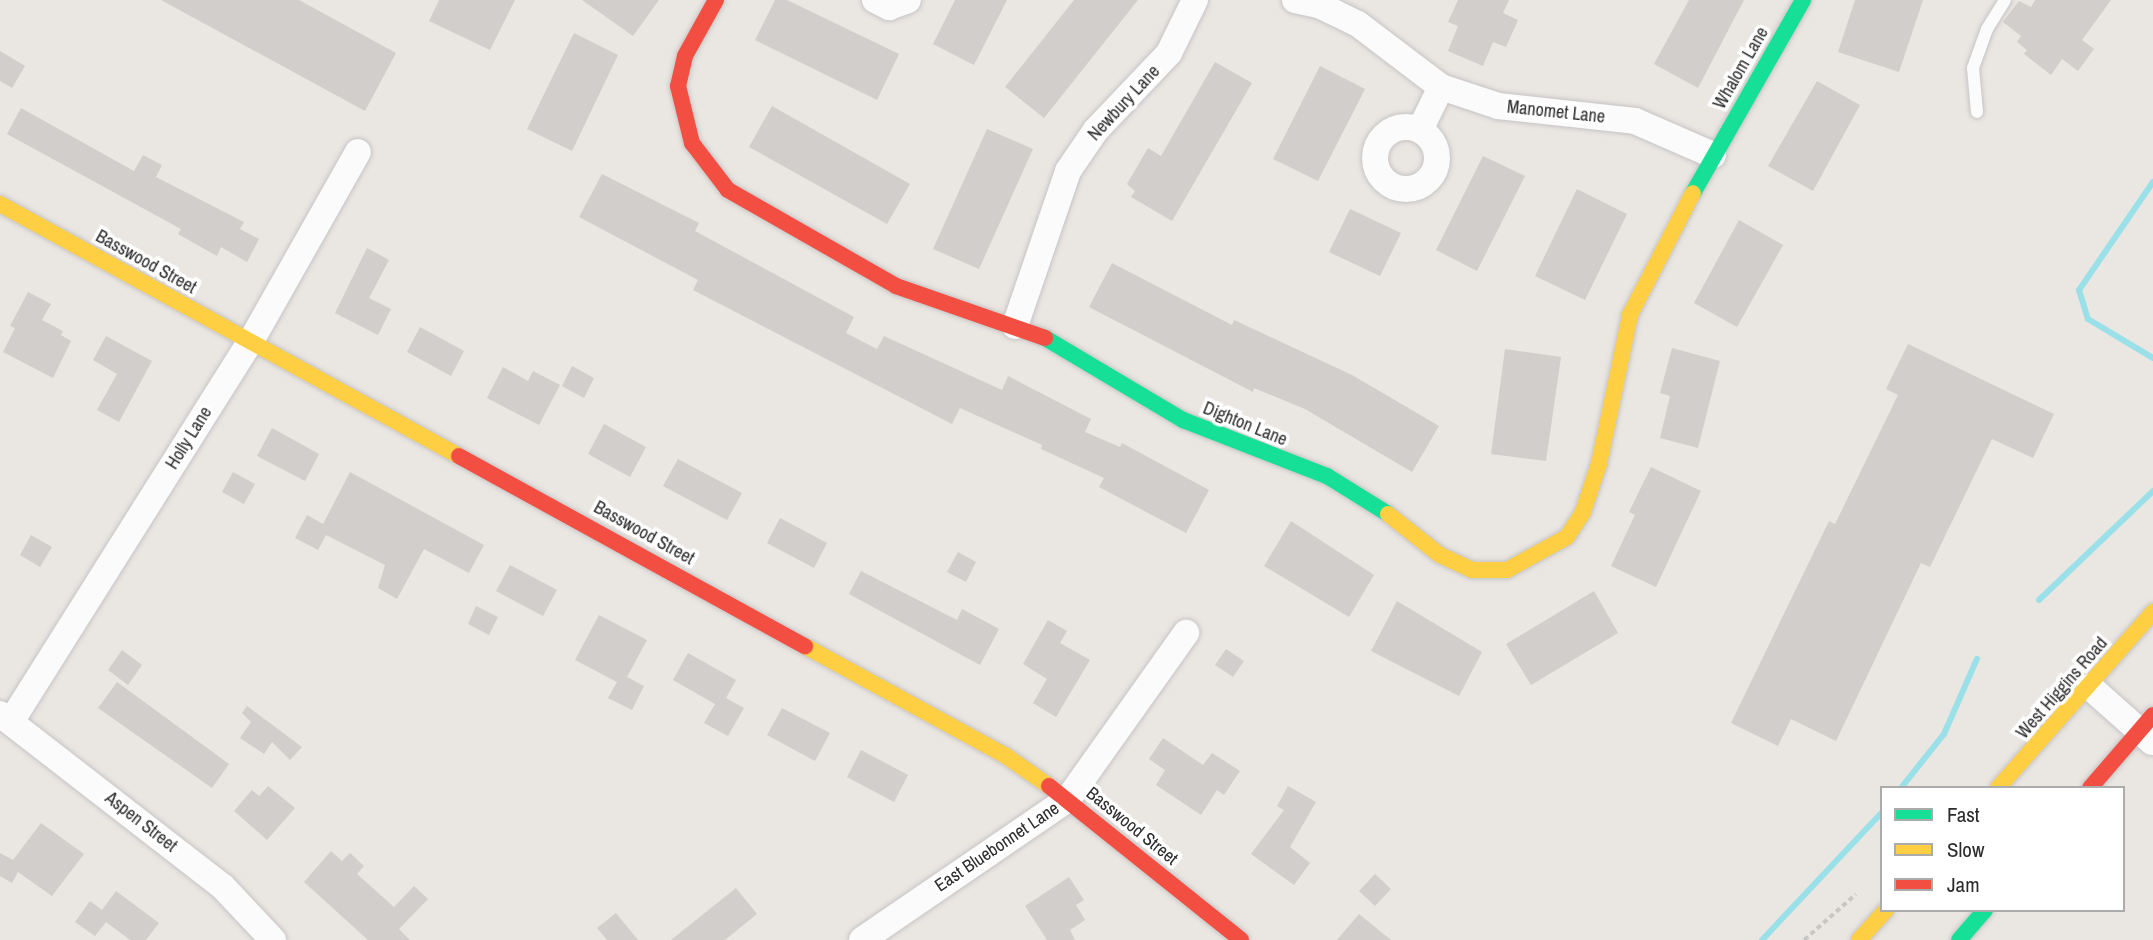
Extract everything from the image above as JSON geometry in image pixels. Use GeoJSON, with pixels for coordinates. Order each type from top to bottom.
{"type":"FeatureCollection","features":[{"type":"Feature","properties":{"kind":"street","name":"Dighton Lane"},"geometry":{"type":"LineString","coordinates":[[716,0],[685,56],[678,86],[692,142],[728,190],[897,286],[1015,326],[1113,374],[1182,420],[1327,477],[1380,508],[1440,555],[1472,570],[1507,570],[1567,537],[1583,512],[1599,464],[1611,390],[1630,315],[1653,263],[1713,155]]}},
{"type":"Feature","properties":{"kind":"street"},"geometry":{"type":"LineString","coordinates":[[875,0],[889,6],[908,0]]}},
{"type":"Feature","properties":{"kind":"street","name":"Newbury Lane"},"geometry":{"type":"LineString","coordinates":[[1015,326],[1068,171],[1096,130],[1169,53],[1195,0]]}},
{"type":"Feature","properties":{"kind":"street","name":"Manomet Lane"},"geometry":{"type":"LineString","coordinates":[[1295,0],[1319,5],[1358,24],[1441,87],[1498,106],[1635,121],[1713,155]]}},
{"type":"Feature","properties":{"kind":"street","name":"Whalom Lane"},"geometry":{"type":"LineString","coordinates":[[1713,155],[1803,0]]}},
{"type":"Feature","properties":{"kind":"street"},"geometry":{"type":"LineString","coordinates":[[1420,130],[1441,87]]}},
{"type":"Feature","properties":{"kind":"street","name":"Holly Lane"},"geometry":{"type":"LineString","coordinates":[[6,717],[251,341],[358,152]]}},
{"type":"Feature","properties":{"kind":"street","name":"Basswood Street"},"geometry":{"type":"LineString","coordinates":[[0,204],[800,640],[1006,756],[1068,799],[1241,940]]}},
{"type":"Feature","properties":{"kind":"street","name":"West Higgins Road"},"geometry":{"type":"LineString","coordinates":[[2000,786],[2090,687],[2153,612]]}},
{"type":"Feature","properties":{"kind":"street","name":"East Bluebonnet Lane"},"geometry":{"type":"LineString","coordinates":[[862,940],[1068,799],[1186,633]]}},
{"type":"Feature","properties":{"kind":"street"},"geometry":{"type":"LineString","coordinates":[[2090,687],[2148,730],[2092,786]]}},
{"type":"Feature","properties":{"kind":"street","name":"Aspen Street"},"geometry":{"type":"LineString","coordinates":[[6,717],[223,887],[272,940]]}},
{"type":"Feature","properties":{"kind":"street"},"geometry":{"type":"LineString","coordinates":[[1859,940],[1884,912]]}},
{"type":"Feature","properties":{"kind":"street"},"geometry":{"type":"LineString","coordinates":[[1959,940],[1983,912]]}},
{"type":"Feature","properties":{"kind":"lane"},"geometry":{"type":"LineString","coordinates":[[1977,112],[1973,68],[1987,29],[2005,0]]}},
{"type":"Feature","properties":{"kind":"path"},"geometry":{"type":"LineString","coordinates":[[1804,940],[1856,894]]}},
{"type":"Feature","properties":{"kind":"building"},"geometry":{"type":"Polygon","coordinates":[[[161,0],[299,0],[396,53],[365,111],[161,0]]]}},
{"type":"Feature","properties":{"kind":"building"},"geometry":{"type":"Polygon","coordinates":[[[439,0],[515,0],[490,50],[429,21],[439,0]]]}},
{"type":"Feature","properties":{"kind":"building"},"geometry":{"type":"Polygon","coordinates":[[[582,0],[659,0],[633,36],[582,0]]]}},
{"type":"Feature","properties":{"kind":"building"},"geometry":{"type":"Polygon","coordinates":[[[775,0],[787,0],[899,54],[877,100],[755,40],[775,0]]]}},
{"type":"Feature","properties":{"kind":"building"},"geometry":{"type":"Polygon","coordinates":[[[955,0],[1007,0],[974,65],[933,44],[955,0]]]}},
{"type":"Feature","properties":{"kind":"building"},"geometry":{"type":"Polygon","coordinates":[[[1074,0],[1138,0],[1044,118],[1005,87],[1074,0]]]}},
{"type":"Feature","properties":{"kind":"building"},"geometry":{"type":"Polygon","coordinates":[[[1458,0],[1509,0],[1503,13],[1518,20],[1506,47],[1493,42],[1483,66],[1448,51],[1458,26],[1448,22],[1458,0]]]}},
{"type":"Feature","properties":{"kind":"building"},"geometry":{"type":"Polygon","coordinates":[[[1689,0],[1744,0],[1698,88],[1654,64],[1689,0]]]}},
{"type":"Feature","properties":{"kind":"building"},"geometry":{"type":"Polygon","coordinates":[[[1855,0],[1923,0],[1899,72],[1838,52],[1855,0]]]}},
{"type":"Feature","properties":{"kind":"building"},"geometry":{"type":"Polygon","coordinates":[[[2035,0],[2111,0],[2082,40],[2094,49],[2078,71],[2062,59],[2051,75],[2024,54],[2027,50],[2017,42],[2021,36],[2003,22],[2019,1],[2031,7],[2035,0]]]}},
{"type":"Feature","properties":{"kind":"building"},"geometry":{"type":"Polygon","coordinates":[[[574,33],[618,55],[572,151],[527,129],[574,33]]]}},
{"type":"Feature","properties":{"kind":"building"},"geometry":{"type":"Polygon","coordinates":[[[0,51],[25,66],[12,88],[0,81],[0,51]]]}},
{"type":"Feature","properties":{"kind":"building"},"geometry":{"type":"Polygon","coordinates":[[[1215,62],[1252,83],[1172,221],[1131,197],[1135,191],[1127,184],[1148,148],[1161,156],[1215,62]]]}},
{"type":"Feature","properties":{"kind":"building"},"geometry":{"type":"Polygon","coordinates":[[[1320,66],[1365,89],[1318,181],[1273,159],[1320,66]]]}},
{"type":"Feature","properties":{"kind":"building"},"geometry":{"type":"Polygon","coordinates":[[[1817,81],[1860,105],[1813,191],[1768,166],[1817,81]]]}},
{"type":"Feature","properties":{"kind":"building"},"geometry":{"type":"Polygon","coordinates":[[[772,106],[910,184],[887,224],[749,147],[772,106]]]}},
{"type":"Feature","properties":{"kind":"building"},"geometry":{"type":"Polygon","coordinates":[[[21,108],[134,171],[143,155],[162,165],[156,177],[244,222],[240,229],[259,239],[247,262],[221,247],[217,256],[178,234],[181,229],[7,134],[21,108]]]}},
{"type":"Feature","properties":{"kind":"building"},"geometry":{"type":"Polygon","coordinates":[[[987,129],[1033,149],[979,269],[933,249],[987,129]]]}},
{"type":"Feature","properties":{"kind":"building"},"geometry":{"type":"Polygon","coordinates":[[[1483,156],[1525,176],[1477,271],[1436,250],[1483,156]]]}},
{"type":"Feature","properties":{"kind":"building"},"geometry":{"type":"Polygon","coordinates":[[[602,174],[699,223],[695,231],[854,317],[846,333],[877,349],[884,336],[1002,390],[1008,376],[1091,419],[1085,432],[1120,447],[1122,443],[1209,490],[1186,533],[1099,487],[1104,478],[1041,449],[1042,445],[960,408],[952,424],[693,290],[698,280],[579,217],[602,174]]]}},
{"type":"Feature","properties":{"kind":"building"},"geometry":{"type":"Polygon","coordinates":[[[1577,189],[1627,214],[1585,300],[1535,276],[1577,189]]]}},
{"type":"Feature","properties":{"kind":"building"},"geometry":{"type":"Polygon","coordinates":[[[1350,209],[1401,233],[1380,276],[1329,252],[1350,209]]]}},
{"type":"Feature","properties":{"kind":"building"},"geometry":{"type":"Polygon","coordinates":[[[1739,220],[1783,245],[1737,327],[1694,303],[1739,220]]]}},
{"type":"Feature","properties":{"kind":"building"},"geometry":{"type":"Polygon","coordinates":[[[367,248],[389,260],[369,298],[391,309],[378,335],[335,313],[367,248]]]}},
{"type":"Feature","properties":{"kind":"building"},"geometry":{"type":"Polygon","coordinates":[[[1112,263],[1232,325],[1234,320],[1352,375],[1439,426],[1412,472],[1305,409],[1254,388],[1253,392],[1089,307],[1112,263]]]}},
{"type":"Feature","properties":{"kind":"building"},"geometry":{"type":"Polygon","coordinates":[[[28,292],[51,304],[42,320],[63,331],[61,335],[71,341],[53,378],[3,352],[15,328],[10,326],[28,292]]]}},
{"type":"Feature","properties":{"kind":"building"},"geometry":{"type":"Polygon","coordinates":[[[420,327],[464,351],[451,376],[407,352],[420,327]]]}},
{"type":"Feature","properties":{"kind":"building"},"geometry":{"type":"Polygon","coordinates":[[[106,336],[152,361],[119,422],[97,410],[117,374],[93,360],[106,336]]]}},
{"type":"Feature","properties":{"kind":"building"},"geometry":{"type":"Polygon","coordinates":[[[1908,344],[2054,414],[2033,458],[1992,439],[1930,567],[1921,563],[1836,741],[1791,719],[1778,746],[1731,723],[1829,521],[1835,524],[1898,395],[1886,389],[1908,344]]]}},
{"type":"Feature","properties":{"kind":"building"},"geometry":{"type":"Polygon","coordinates":[[[1672,348],[1720,361],[1698,448],[1660,438],[1670,396],[1660,393],[1672,348]]]}},
{"type":"Feature","properties":{"kind":"building"},"geometry":{"type":"Polygon","coordinates":[[[1505,349],[1561,357],[1546,461],[1491,454],[1505,349]]]}},
{"type":"Feature","properties":{"kind":"building"},"geometry":{"type":"Polygon","coordinates":[[[572,366],[594,378],[584,398],[562,386],[572,366]]]}},
{"type":"Feature","properties":{"kind":"building"},"geometry":{"type":"Polygon","coordinates":[[[503,367],[528,381],[533,371],[560,385],[539,425],[487,398],[503,367]]]}},
{"type":"Feature","properties":{"kind":"building"},"geometry":{"type":"Polygon","coordinates":[[[604,424],[646,447],[630,477],[588,454],[604,424]]]}},
{"type":"Feature","properties":{"kind":"building"},"geometry":{"type":"Polygon","coordinates":[[[272,428],[319,454],[305,481],[257,456],[272,428]]]}},
{"type":"Feature","properties":{"kind":"building"},"geometry":{"type":"Polygon","coordinates":[[[678,459],[742,493],[727,520],[663,486],[678,459]]]}},
{"type":"Feature","properties":{"kind":"building"},"geometry":{"type":"Polygon","coordinates":[[[1651,467],[1701,491],[1656,587],[1611,566],[1635,515],[1629,512],[1651,467]]]}},
{"type":"Feature","properties":{"kind":"building"},"geometry":{"type":"Polygon","coordinates":[[[233,472],[255,484],[244,504],[222,492],[233,472]]]}},
{"type":"Feature","properties":{"kind":"building"},"geometry":{"type":"Polygon","coordinates":[[[350,472],[484,545],[469,573],[424,549],[397,599],[378,588],[385,565],[326,535],[318,550],[295,538],[307,515],[323,524],[350,472]]]}},
{"type":"Feature","properties":{"kind":"building"},"geometry":{"type":"Polygon","coordinates":[[[780,518],[827,543],[814,568],[767,543],[780,518]]]}},
{"type":"Feature","properties":{"kind":"building"},"geometry":{"type":"Polygon","coordinates":[[[1291,521],[1374,575],[1349,617],[1264,566],[1291,521]]]}},
{"type":"Feature","properties":{"kind":"building"},"geometry":{"type":"Polygon","coordinates":[[[31,535],[52,547],[40,567],[20,555],[31,535]]]}},
{"type":"Feature","properties":{"kind":"building"},"geometry":{"type":"Polygon","coordinates":[[[958,552],[976,562],[966,582],[947,572],[958,552]]]}},
{"type":"Feature","properties":{"kind":"building"},"geometry":{"type":"Polygon","coordinates":[[[510,565],[557,590],[543,616],[496,591],[510,565]]]}},
{"type":"Feature","properties":{"kind":"building"},"geometry":{"type":"Polygon","coordinates":[[[861,571],[957,620],[962,609],[999,629],[980,665],[849,594],[861,571]]]}},
{"type":"Feature","properties":{"kind":"building"},"geometry":{"type":"Polygon","coordinates":[[[1594,591],[1618,633],[1531,685],[1506,644],[1594,591]]]}},
{"type":"Feature","properties":{"kind":"building"},"geometry":{"type":"Polygon","coordinates":[[[1397,601],[1482,652],[1459,696],[1371,651],[1397,601]]]}},
{"type":"Feature","properties":{"kind":"building"},"geometry":{"type":"Polygon","coordinates":[[[476,606],[498,617],[489,635],[468,624],[476,606]]]}},
{"type":"Feature","properties":{"kind":"building"},"geometry":{"type":"Polygon","coordinates":[[[599,615],[647,640],[627,677],[644,686],[632,710],[608,698],[617,682],[575,660],[599,615]]]}},
{"type":"Feature","properties":{"kind":"building"},"geometry":{"type":"Polygon","coordinates":[[[1048,620],[1067,631],[1060,643],[1090,660],[1056,717],[1033,703],[1047,679],[1023,664],[1048,620]]]}},
{"type":"Feature","properties":{"kind":"building"},"geometry":{"type":"Polygon","coordinates":[[[1226,649],[1244,661],[1233,677],[1215,665],[1226,649]]]}},
{"type":"Feature","properties":{"kind":"building"},"geometry":{"type":"Polygon","coordinates":[[[122,650],[142,665],[128,685],[108,670],[122,650]]]}},
{"type":"Feature","properties":{"kind":"building"},"geometry":{"type":"Polygon","coordinates":[[[688,653],[736,680],[726,698],[744,708],[728,736],[704,723],[715,704],[673,680],[688,653]]]}},
{"type":"Feature","properties":{"kind":"building"},"geometry":{"type":"Polygon","coordinates":[[[117,682],[229,764],[212,788],[98,708],[117,682]]]}},
{"type":"Feature","properties":{"kind":"building"},"geometry":{"type":"Polygon","coordinates":[[[247,706],[302,747],[290,760],[272,742],[264,754],[240,738],[251,722],[242,713],[247,706]]]}},
{"type":"Feature","properties":{"kind":"building"},"geometry":{"type":"Polygon","coordinates":[[[782,708],[830,733],[815,761],[767,735],[782,708]]]}},
{"type":"Feature","properties":{"kind":"building"},"geometry":{"type":"Polygon","coordinates":[[[1163,738],[1203,765],[1212,753],[1240,771],[1224,795],[1217,790],[1201,815],[1156,785],[1165,770],[1149,759],[1163,738]]]}},
{"type":"Feature","properties":{"kind":"building"},"geometry":{"type":"Polygon","coordinates":[[[861,750],[908,775],[894,802],[847,777],[861,750]]]}},
{"type":"Feature","properties":{"kind":"building"},"geometry":{"type":"Polygon","coordinates":[[[268,786],[295,808],[267,840],[234,811],[252,790],[259,796],[268,786]]]}},
{"type":"Feature","properties":{"kind":"building"},"geometry":{"type":"Polygon","coordinates":[[[1288,786],[1316,802],[1290,847],[1310,863],[1294,885],[1251,854],[1284,810],[1277,806],[1288,786]]]}},
{"type":"Feature","properties":{"kind":"building"},"geometry":{"type":"Polygon","coordinates":[[[41,823],[84,854],[52,896],[18,872],[12,883],[0,876],[0,853],[13,860],[41,823]]]}},
{"type":"Feature","properties":{"kind":"building"},"geometry":{"type":"Polygon","coordinates":[[[331,851],[342,861],[350,853],[364,866],[357,874],[394,907],[414,886],[428,899],[399,929],[410,940],[368,940],[304,882],[331,851]]]}},
{"type":"Feature","properties":{"kind":"building"},"geometry":{"type":"Polygon","coordinates":[[[1375,874],[1391,889],[1375,906],[1359,891],[1375,874]]]}},
{"type":"Feature","properties":{"kind":"building"},"geometry":{"type":"Polygon","coordinates":[[[1069,877],[1084,900],[1076,905],[1085,920],[1070,930],[1075,940],[1047,940],[1025,906],[1069,877]]]}},
{"type":"Feature","properties":{"kind":"building"},"geometry":{"type":"Polygon","coordinates":[[[736,888],[757,914],[725,940],[671,940],[736,888]]]}},
{"type":"Feature","properties":{"kind":"building"},"geometry":{"type":"Polygon","coordinates":[[[116,891],[159,923],[146,940],[130,940],[106,922],[95,936],[75,922],[90,901],[102,910],[116,891]]]}},
{"type":"Feature","properties":{"kind":"building"},"geometry":{"type":"Polygon","coordinates":[[[616,913],[638,940],[607,940],[597,928],[616,913]]]}},
{"type":"Feature","properties":{"kind":"building"},"geometry":{"type":"Polygon","coordinates":[[[1359,914],[1391,940],[1337,940],[1359,914]]]}},
{"type":"Feature","properties":{"kind":"waterway"},"geometry":{"type":"LineString","coordinates":[[2153,182],[2079,290],[2088,319],[2153,358]]}},
{"type":"Feature","properties":{"kind":"waterway"},"geometry":{"type":"LineString","coordinates":[[2039,600],[2153,491]]}},
{"type":"Feature","properties":{"kind":"waterway"},"geometry":{"type":"LineString","coordinates":[[1903,786],[1944,734],[1977,659]]}},
{"type":"Feature","properties":{"kind":"waterway"},"geometry":{"type":"LineString","coordinates":[[1762,940],[1880,814]]}},
{"type":"Feature","properties":{"kind":"traffic: fast"},"geometry":{"type":"LineString","coordinates":[[1693,193],[1803,0]]}},
{"type":"Feature","properties":{"kind":"traffic: fast"},"geometry":{"type":"LineString","coordinates":[[1045,338],[1183,420],[1327,476],[1388,514]]}},
{"type":"Feature","properties":{"kind":"traffic: fast"},"geometry":{"type":"LineString","coordinates":[[1959,940],[1983,912]]}},
{"type":"Feature","properties":{"kind":"traffic: slow"},"geometry":{"type":"LineString","coordinates":[[1388,514],[1440,555],[1472,570],[1507,570],[1567,537],[1583,512],[1599,464],[1630,315],[1693,193]]}},
{"type":"Feature","properties":{"kind":"traffic: slow"},"geometry":{"type":"LineString","coordinates":[[0,204],[459,456]]}},
{"type":"Feature","properties":{"kind":"traffic: slow"},"geometry":{"type":"LineString","coordinates":[[2000,786],[2153,612]]}},
{"type":"Feature","properties":{"kind":"traffic: slow"},"geometry":{"type":"LineString","coordinates":[[805,646],[1006,756],[1049,786]]}},
{"type":"Feature","properties":{"kind":"traffic: slow"},"geometry":{"type":"LineString","coordinates":[[1859,940],[1884,912]]}},
{"type":"Feature","properties":{"kind":"traffic: jam"},"geometry":{"type":"LineString","coordinates":[[716,0],[685,56],[678,86],[692,143],[728,190],[896,286],[1045,338]]}},
{"type":"Feature","properties":{"kind":"traffic: jam"},"geometry":{"type":"LineString","coordinates":[[459,456],[805,646]]}},
{"type":"Feature","properties":{"kind":"traffic: jam"},"geometry":{"type":"LineString","coordinates":[[2092,786],[2153,715]]}},
{"type":"Feature","properties":{"kind":"traffic: jam"},"geometry":{"type":"LineString","coordinates":[[1049,786],[1241,940]]}}]}
